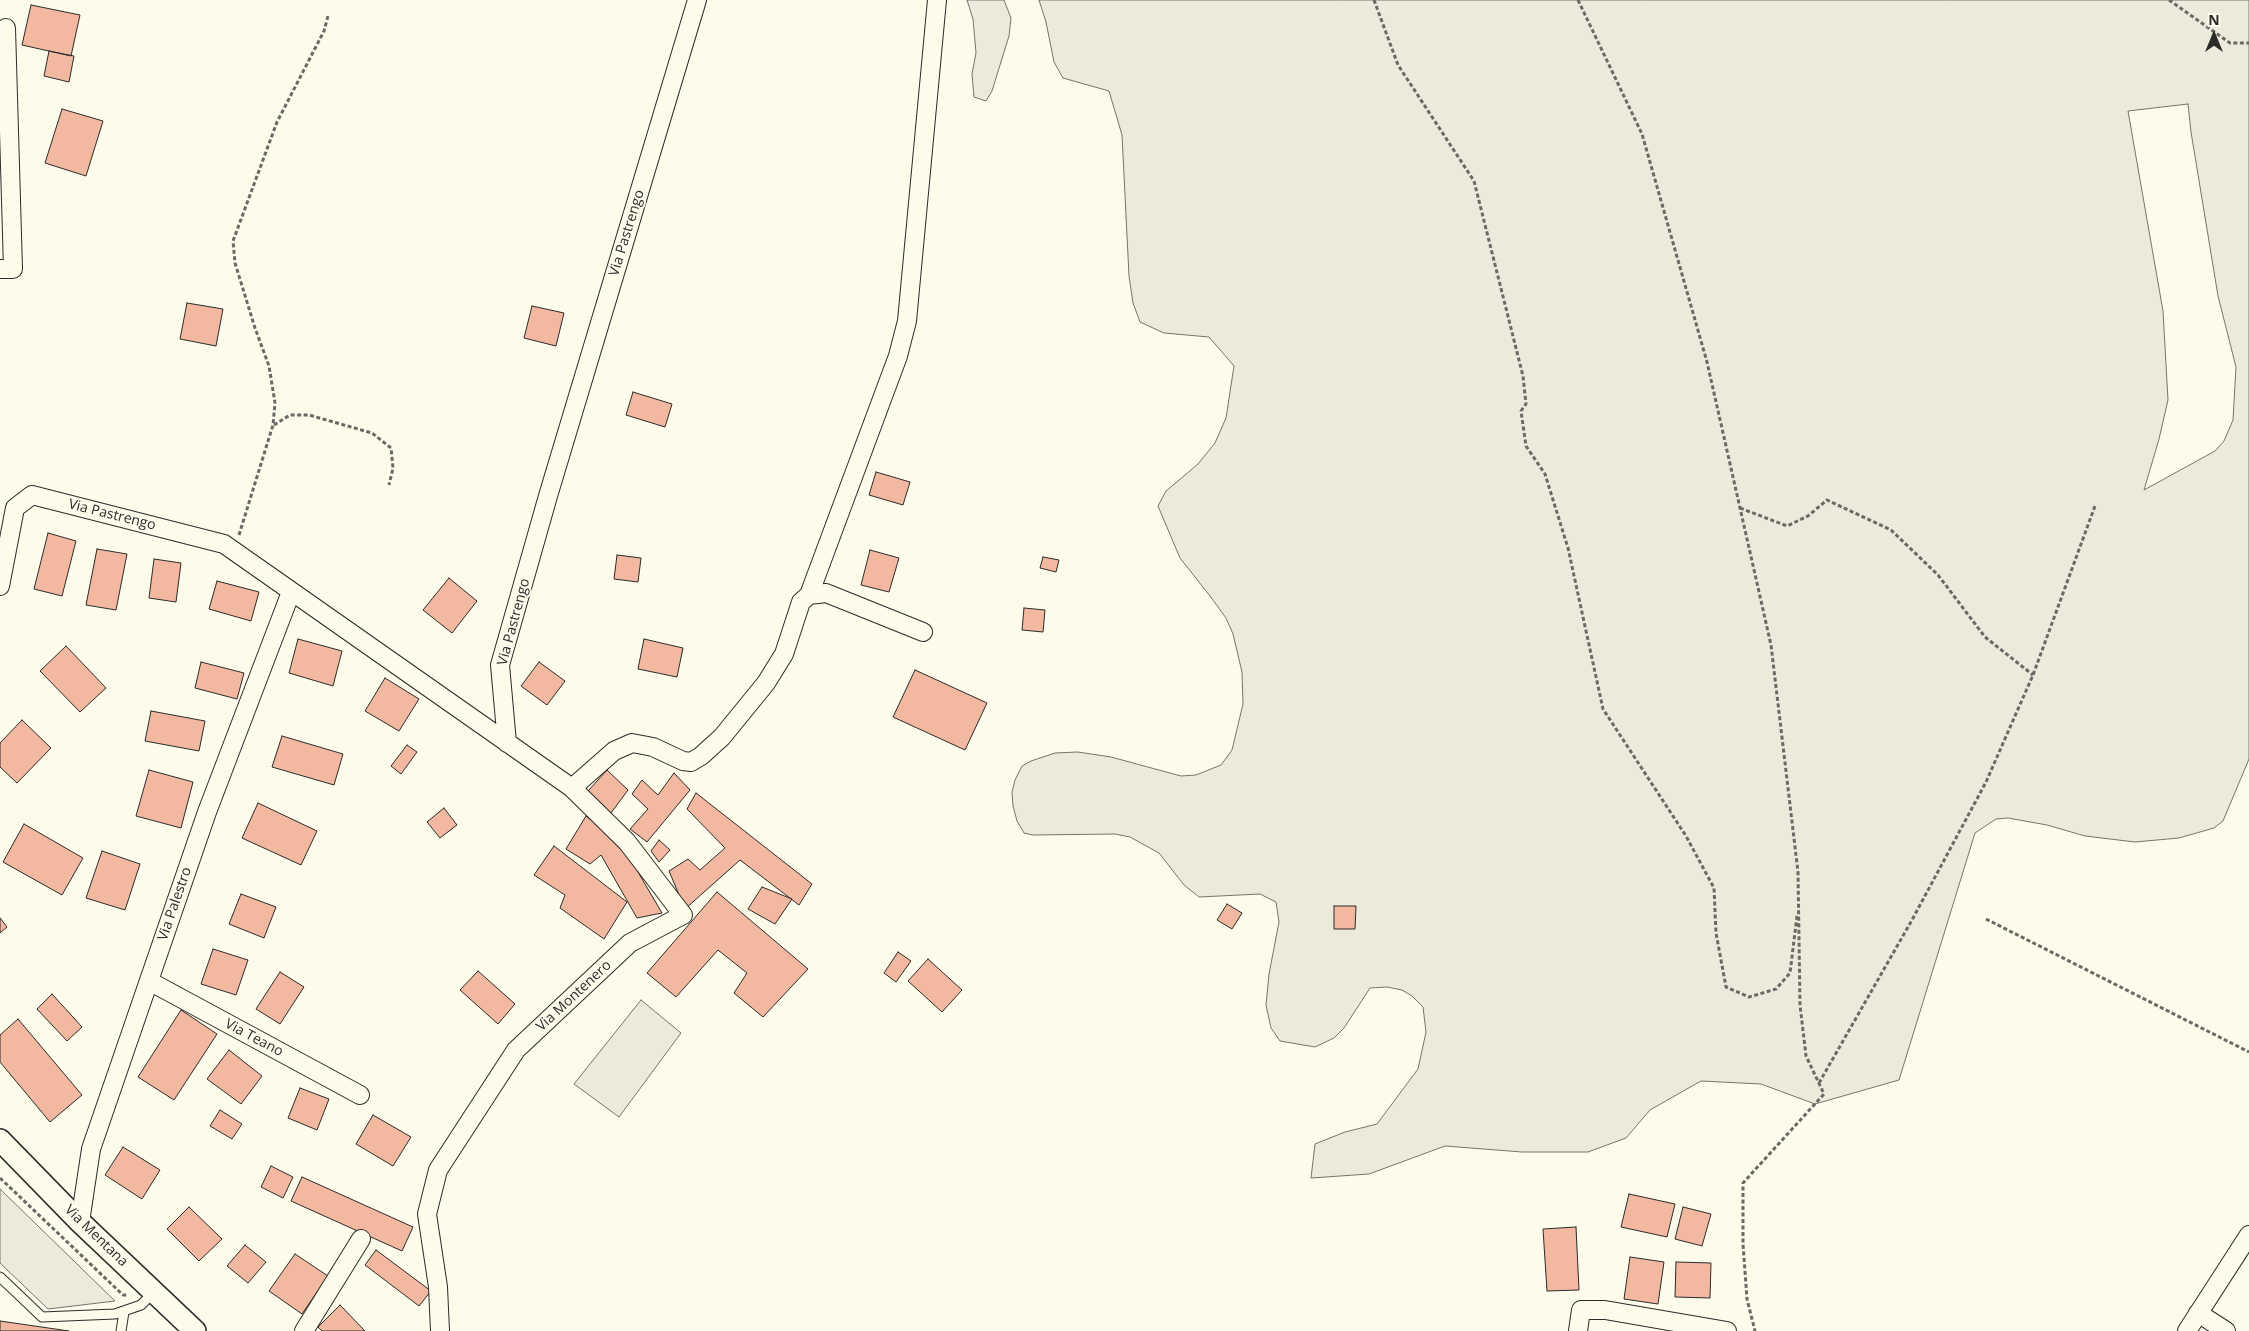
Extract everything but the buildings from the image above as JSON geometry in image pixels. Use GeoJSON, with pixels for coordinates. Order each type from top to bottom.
{"type":"FeatureCollection","features":[{"type":"Feature","properties":{"kind":"street","name":"Via Pastrengo"},"geometry":{"type":"LineString","coordinates":[[507,743],[500,665],[548,496],[697,0]]}},
{"type":"Feature","properties":{"kind":"street"},"geometry":{"type":"LineString","coordinates":[[572,788],[614,751],[632,743],[653,746],[683,761],[691,762],[702,756],[722,737],[766,684],[784,654],[801,602],[809,595],[898,356],[907,321],[937,0]]}},
{"type":"Feature","properties":{"kind":"street"},"geometry":{"type":"LineString","coordinates":[[0,270],[13,269],[6,28]]}},
{"type":"Feature","properties":{"kind":"street","name":"Via Pastrengo"},"geometry":{"type":"LineString","coordinates":[[0,586],[15,508],[32,494],[224,544],[507,743]]}},
{"type":"Feature","properties":{"kind":"street","name":"Via Palestro"},"geometry":{"type":"LineString","coordinates":[[80,1222],[92,1148],[207,812],[291,592]]}},
{"type":"Feature","properties":{"kind":"street"},"geometry":{"type":"LineString","coordinates":[[809,595],[826,593],[923,632]]}},
{"type":"Feature","properties":{"kind":"street","name":"Via Montenero"},"geometry":{"type":"LineString","coordinates":[[440,1331],[438,1287],[427,1214],[438,1170],[516,1050],[630,943],[683,915],[627,842],[572,788],[507,743]]}},
{"type":"Feature","properties":{"kind":"street","name":"Via Teano"},"geometry":{"type":"LineString","coordinates":[[149,981],[360,1095]]}},
{"type":"Feature","properties":{"kind":"street","name":"Via Mentana"},"geometry":{"type":"LineString","coordinates":[[0,1140],[80,1222],[195,1331]]}},
{"type":"Feature","properties":{"kind":"street"},"geometry":{"type":"LineString","coordinates":[[2187,1331],[2249,1235]]}},
{"type":"Feature","properties":{"kind":"street"},"geometry":{"type":"LineString","coordinates":[[304,1331],[361,1239]]}},
{"type":"Feature","properties":{"kind":"street"},"geometry":{"type":"LineString","coordinates":[[1578,1331],[1581,1310],[1605,1310],[1727,1331]]}},
{"type":"Feature","properties":{"kind":"street"},"geometry":{"type":"LineString","coordinates":[[2198,1313],[2226,1331]]}},
{"type":"Feature","properties":{"kind":"lane"},"geometry":{"type":"LineString","coordinates":[[0,1277],[42,1317],[124,1312],[141,1305],[154,1292]]}},
{"type":"Feature","properties":{"kind":"lane"},"geometry":{"type":"LineString","coordinates":[[121,1331],[124,1312]]}},
{"type":"Feature","properties":{"kind":"path"},"geometry":{"type":"LineString","coordinates":[[1374,0],[1398,65],[1474,181],[1523,376],[1526,404],[1521,411],[1526,446],[1545,474],[1568,548],[1603,708],[1686,836],[1714,888],[1716,933],[1726,987],[1749,997],[1776,989],[1790,973],[1798,902]]}},
{"type":"Feature","properties":{"kind":"path"},"geometry":{"type":"LineString","coordinates":[[1578,0],[1642,134],[1707,362],[1771,646],[1798,872],[1800,1005],[1806,1056],[1824,1094],[1743,1183],[1743,1244],[1747,1299],[1754,1331]]}},
{"type":"Feature","properties":{"kind":"path"},"geometry":{"type":"LineString","coordinates":[[2169,0],[2230,43],[2249,43]]}},
{"type":"Feature","properties":{"kind":"path"},"geometry":{"type":"LineString","coordinates":[[230,548],[240,534],[273,425],[275,403],[269,366],[254,328],[235,263],[232,241],[277,122],[324,31],[328,16]]}},
{"type":"Feature","properties":{"kind":"path"},"geometry":{"type":"LineString","coordinates":[[273,425],[290,415],[310,415],[372,433],[391,448],[393,468],[389,485]]}},
{"type":"Feature","properties":{"kind":"path"},"geometry":{"type":"LineString","coordinates":[[1740,508],[1787,526],[1808,516],[1827,500],[1891,530],[1938,575],[1985,637],[2034,675]]}},
{"type":"Feature","properties":{"kind":"path"},"geometry":{"type":"LineString","coordinates":[[1819,1083],[1912,920],[1986,782],[2034,675],[2095,506]]}},
{"type":"Feature","properties":{"kind":"path"},"geometry":{"type":"LineString","coordinates":[[1986,919],[2249,1052]]}},
{"type":"Feature","properties":{"kind":"shaded area"},"geometry":{"type":"Polygon","coordinates":[[[967,0],[1004,0],[1011,18],[1009,36],[992,91],[986,101],[974,97],[972,74],[976,53],[973,19],[967,0]]]}},
{"type":"Feature","properties":{"kind":"shaded area"},"geometry":{"type":"Polygon","coordinates":[[[1039,0],[2249,0],[2249,759],[2223,821],[2214,828],[2179,838],[2135,842],[2085,836],[2047,825],[2008,818],[1996,819],[1975,833],[1899,1080],[1815,1104],[1761,1084],[1701,1081],[1650,1110],[1626,1138],[1588,1152],[1522,1152],[1445,1146],[1369,1174],[1311,1178],[1315,1144],[1345,1132],[1377,1124],[1418,1069],[1426,1032],[1423,1007],[1412,996],[1402,990],[1387,987],[1370,988],[1344,1028],[1334,1038],[1315,1047],[1280,1041],[1271,1028],[1266,1005],[1269,974],[1279,922],[1276,902],[1260,894],[1199,897],[1184,885],[1159,853],[1130,837],[1115,834],[1033,835],[1024,833],[1017,821],[1013,806],[1012,792],[1015,780],[1022,766],[1055,753],[1078,752],[1111,757],[1181,776],[1196,775],[1221,765],[1232,750],[1243,704],[1242,672],[1233,634],[1226,618],[1180,558],[1158,506],[1166,491],[1198,464],[1215,443],[1226,418],[1234,366],[1209,337],[1164,333],[1140,322],[1133,303],[1129,276],[1122,135],[1109,91],[1063,78],[1054,62],[1046,22],[1039,0]],[[2188,104],[2128,111],[2163,311],[2168,400],[2144,490],[2215,451],[2224,441],[2233,420],[2236,367],[2218,296],[2188,104]]]}},
{"type":"Feature","properties":{"kind":"shaded area"},"geometry":{"type":"Polygon","coordinates":[[[641,1000],[681,1033],[619,1117],[574,1084],[641,1000]]]}},
{"type":"Feature","properties":{"kind":"shaded area"},"geometry":{"type":"Polygon","coordinates":[[[0,1189],[115,1301],[48,1309],[0,1263],[0,1189]]]}}]}
